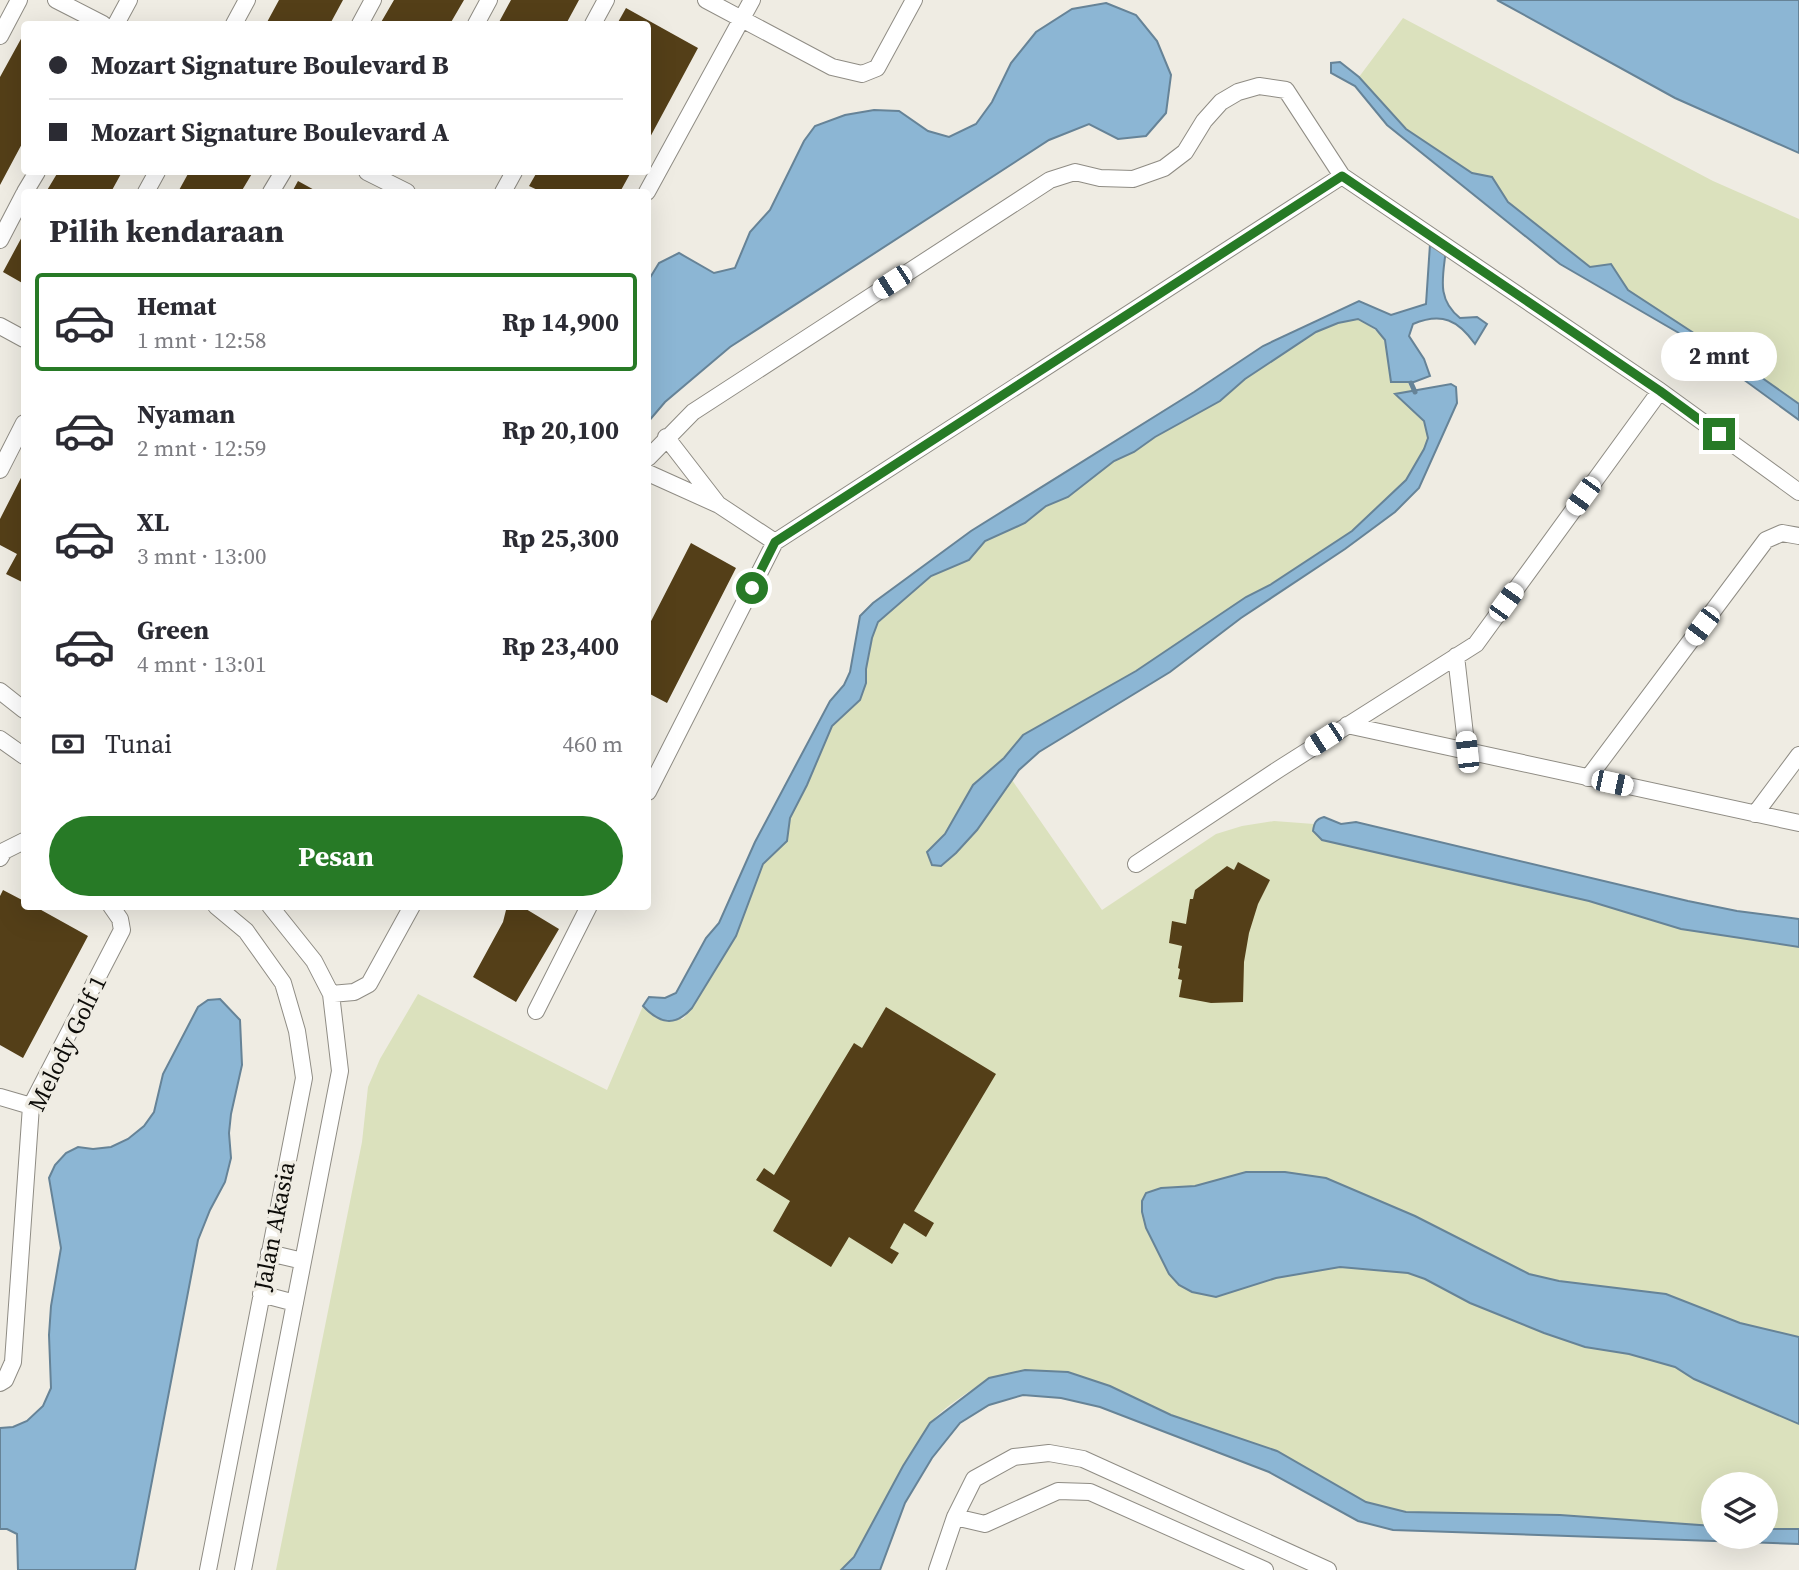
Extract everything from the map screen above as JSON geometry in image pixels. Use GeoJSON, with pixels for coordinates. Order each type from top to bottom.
{"type":"FeatureCollection","features":[{"type":"Feature","properties":{"kind":"street"},"geometry":{"type":"LineString","coordinates":[[0,36],[19,0]]}},
{"type":"Feature","properties":{"kind":"street"},"geometry":{"type":"LineString","coordinates":[[56,0],[97,21]]}},
{"type":"Feature","properties":{"kind":"street"},"geometry":{"type":"LineString","coordinates":[[118,21],[129,0]]}},
{"type":"Feature","properties":{"kind":"street"},"geometry":{"type":"LineString","coordinates":[[236,21],[247,0]]}},
{"type":"Feature","properties":{"kind":"street"},"geometry":{"type":"LineString","coordinates":[[362,21],[373,0]]}},
{"type":"Feature","properties":{"kind":"street"},"geometry":{"type":"LineString","coordinates":[[478,21],[489,0]]}},
{"type":"Feature","properties":{"kind":"street"},"geometry":{"type":"LineString","coordinates":[[595,21],[606,0]]}},
{"type":"Feature","properties":{"kind":"street"},"geometry":{"type":"LineString","coordinates":[[706,0],[832,67],[862,74],[877,68],[914,0]]}},
{"type":"Feature","properties":{"kind":"street"},"geometry":{"type":"LineString","coordinates":[[649,189],[752,0]]}},
{"type":"Feature","properties":{"kind":"street"},"geometry":{"type":"LineString","coordinates":[[651,455],[693,412],[1050,180],[1075,172],[1100,178],[1133,179],[1164,168],[1185,152],[1204,121],[1221,102],[1238,92],[1259,86],[1286,90],[1342,176],[1660,391],[1799,492]]}},
{"type":"Feature","properties":{"kind":"street"},"geometry":{"type":"LineString","coordinates":[[374,175],[391,183]]}},
{"type":"Feature","properties":{"kind":"street"},"geometry":{"type":"LineString","coordinates":[[651,786],[775,542],[1342,176]]}},
{"type":"Feature","properties":{"kind":"street"},"geometry":{"type":"LineString","coordinates":[[0,240],[21,201]]}},
{"type":"Feature","properties":{"kind":"street"},"geometry":{"type":"LineString","coordinates":[[0,326],[21,337]]}},
{"type":"Feature","properties":{"kind":"street"},"geometry":{"type":"LineString","coordinates":[[1136,864],[1347,725],[1476,645],[1660,391]]}},
{"type":"Feature","properties":{"kind":"street"},"geometry":{"type":"LineString","coordinates":[[0,470],[21,430]]}},
{"type":"Feature","properties":{"kind":"street"},"geometry":{"type":"LineString","coordinates":[[666,438],[719,505]]}},
{"type":"Feature","properties":{"kind":"street"},"geometry":{"type":"LineString","coordinates":[[651,474],[719,505],[775,542]]}},
{"type":"Feature","properties":{"kind":"street"},"geometry":{"type":"LineString","coordinates":[[1588,778],[1766,540],[1782,533],[1799,536]]}},
{"type":"Feature","properties":{"kind":"street"},"geometry":{"type":"LineString","coordinates":[[1456,656],[1467,752]]}},
{"type":"Feature","properties":{"kind":"street"},"geometry":{"type":"LineString","coordinates":[[0,691],[21,708]]}},
{"type":"Feature","properties":{"kind":"street"},"geometry":{"type":"LineString","coordinates":[[1347,725],[1799,823]]}},
{"type":"Feature","properties":{"kind":"street"},"geometry":{"type":"LineString","coordinates":[[0,739],[21,754]]}},
{"type":"Feature","properties":{"kind":"street"},"geometry":{"type":"LineString","coordinates":[[1755,814],[1799,755]]}},
{"type":"Feature","properties":{"kind":"street"},"geometry":{"type":"LineString","coordinates":[[0,858],[4,851],[21,842]]}},
{"type":"Feature","properties":{"kind":"street","name":"Jalan Akasia"},"geometry":{"type":"LineString","coordinates":[[208,1570],[304,1078],[298,1031],[283,983],[246,930],[221,910]]}},
{"type":"Feature","properties":{"kind":"street","name":"Jalan Akasia"},"geometry":{"type":"LineString","coordinates":[[243,1570],[340,1071],[331,994],[314,961],[273,910]]}},
{"type":"Feature","properties":{"kind":"street"},"geometry":{"type":"LineString","coordinates":[[331,994],[354,992],[369,984],[410,910]]}},
{"type":"Feature","properties":{"kind":"street"},"geometry":{"type":"LineString","coordinates":[[536,1011],[587,910]]}},
{"type":"Feature","properties":{"kind":"street","name":"Melody Golf 1"},"geometry":{"type":"LineString","coordinates":[[2,1381],[13,1362],[31,1106],[122,930],[116,913]]}},
{"type":"Feature","properties":{"kind":"street"},"geometry":{"type":"LineString","coordinates":[[0,1097],[31,1106]]}},
{"type":"Feature","properties":{"kind":"street"},"geometry":{"type":"LineString","coordinates":[[269,1253],[303,1261]]}},
{"type":"Feature","properties":{"kind":"street"},"geometry":{"type":"LineString","coordinates":[[261,1294],[295,1303]]}},
{"type":"Feature","properties":{"kind":"street"},"geometry":{"type":"LineString","coordinates":[[937,1570],[955,1517],[974,1479],[1014,1457],[1049,1453],[1083,1460],[1328,1570]]}},
{"type":"Feature","properties":{"kind":"street"},"geometry":{"type":"LineString","coordinates":[[955,1517],[985,1524],[1058,1491],[1090,1492],[1265,1570]]}},
{"type":"Feature","properties":{"kind":"green space"},"geometry":{"type":"Polygon","coordinates":[[[1403,18],[1713,181],[1799,219],[1799,404],[1628,290],[1611,264],[1590,267],[1564,249],[1522,215],[1492,177],[1472,173],[1406,129],[1359,77],[1403,18]]]}},
{"type":"Feature","properties":{"kind":"green space"},"geometry":{"type":"Polygon","coordinates":[[[1358,319],[1377,332],[1387,351],[1391,381],[1408,383],[1412,392],[1396,395],[1424,421],[1428,438],[1406,480],[1352,531],[1270,585],[1246,597],[1136,671],[1023,735],[959,808],[945,834],[927,852],[998,798],[1012,780],[1102,910],[1216,834],[1242,826],[1274,821],[1314,824],[1313,831],[1322,840],[1589,901],[1681,929],[1799,947],[1799,1529],[1778,1529],[1778,1472],[1701,1472],[1701,1525],[1560,1515],[1406,1512],[1366,1502],[1277,1451],[1171,1415],[1110,1386],[989,1378],[949,1406],[929,1425],[867,1537],[841,1570],[276,1570],[362,1142],[368,1087],[380,1059],[418,994],[607,1090],[643,1006],[656,1018],[683,1019],[736,936],[763,864],[787,841],[790,818],[832,726],[860,700],[866,683],[872,638],[878,622],[931,576],[969,560],[985,541],[1036,515],[1046,506],[1068,497],[1114,461],[1220,401],[1245,379],[1316,332],[1358,319]]]}},
{"type":"Feature","properties":{"kind":"water"},"geometry":{"type":"Polygon","coordinates":[[[1497,0],[1799,0],[1799,153],[1675,98],[1497,0]]]}},
{"type":"Feature","properties":{"kind":"water"},"geometry":{"type":"Polygon","coordinates":[[[1106,3],[1136,15],[1157,41],[1171,75],[1166,113],[1146,136],[1118,139],[1089,124],[1049,140],[730,347],[665,402],[651,418],[651,276],[659,263],[679,253],[714,273],[735,268],[750,232],[770,210],[804,141],[815,126],[845,115],[874,110],[899,111],[928,131],[949,137],[976,124],[992,102],[1011,63],[1036,32],[1072,9],[1106,3]]]}},
{"type":"Feature","properties":{"kind":"water"},"geometry":{"type":"Polygon","coordinates":[[[1340,62],[1359,77],[1406,129],[1472,173],[1492,177],[1508,202],[1590,267],[1611,264],[1628,290],[1799,404],[1799,420],[1684,336],[1560,264],[1387,125],[1355,86],[1331,73],[1331,63],[1340,62]]]}},
{"type":"Feature","properties":{"kind":"water"},"geometry":{"type":"Polygon","coordinates":[[[1430,244],[1446,249],[1443,287],[1452,311],[1460,318],[1477,317],[1487,324],[1475,344],[1462,329],[1448,320],[1423,320],[1413,324],[1409,336],[1424,359],[1430,376],[1414,382],[1391,382],[1385,340],[1376,329],[1358,319],[1316,332],[1245,379],[1220,401],[1114,461],[1068,497],[1046,506],[1025,523],[985,541],[969,560],[931,576],[878,622],[872,638],[866,683],[860,700],[832,726],[790,818],[787,841],[763,864],[736,936],[692,1008],[680,1018],[668,1021],[655,1017],[643,1006],[649,997],[665,998],[676,993],[706,938],[719,923],[755,842],[830,701],[844,685],[850,672],[860,616],[873,603],[971,531],[1263,346],[1359,301],[1391,315],[1426,304],[1430,244]]]}},
{"type":"Feature","properties":{"kind":"water"},"geometry":{"type":"Polygon","coordinates":[[[1451,384],[1456,387],[1457,403],[1419,488],[1395,512],[1345,549],[1241,618],[1170,672],[1039,752],[1019,770],[977,830],[956,853],[941,866],[932,865],[927,852],[945,834],[973,785],[1004,758],[1023,735],[1136,671],[1246,597],[1270,585],[1352,531],[1406,480],[1428,438],[1424,421],[1395,394],[1451,384]]]}},
{"type":"Feature","properties":{"kind":"water"},"geometry":{"type":"Polygon","coordinates":[[[1324,817],[1341,824],[1356,822],[1688,901],[1799,919],[1799,947],[1681,929],[1589,901],[1322,840],[1313,831],[1316,822],[1324,817]]]}},
{"type":"Feature","properties":{"kind":"water"},"geometry":{"type":"Polygon","coordinates":[[[220,999],[240,1020],[242,1065],[231,1114],[231,1158],[225,1182],[198,1240],[135,1570],[18,1570],[17,1534],[0,1529],[0,1428],[13,1427],[27,1421],[43,1406],[51,1388],[51,1306],[61,1248],[49,1178],[55,1165],[66,1153],[78,1147],[111,1147],[128,1139],[144,1126],[154,1112],[163,1074],[198,1007],[208,1000],[220,999]]]}},
{"type":"Feature","properties":{"kind":"water"},"geometry":{"type":"Polygon","coordinates":[[[1246,1172],[1285,1172],[1326,1178],[1415,1216],[1529,1274],[1559,1281],[1666,1294],[1740,1323],[1799,1337],[1799,1424],[1694,1379],[1675,1367],[1629,1354],[1585,1347],[1544,1333],[1470,1303],[1408,1273],[1340,1267],[1276,1278],[1216,1297],[1192,1292],[1179,1285],[1169,1274],[1146,1228],[1142,1201],[1146,1193],[1161,1188],[1195,1186],[1246,1172]]]}},
{"type":"Feature","properties":{"kind":"water"},"geometry":{"type":"Polygon","coordinates":[[[1025,1370],[1068,1372],[1110,1386],[1171,1415],[1277,1451],[1366,1502],[1406,1512],[1560,1515],[1701,1525],[1701,1541],[1393,1530],[1358,1521],[1269,1472],[1100,1407],[1061,1398],[1023,1395],[989,1405],[960,1423],[932,1458],[905,1503],[880,1570],[841,1570],[854,1557],[903,1466],[930,1423],[989,1378],[1025,1370]]]}},
{"type":"Feature","properties":{"kind":"water"},"geometry":{"type":"Polygon","coordinates":[[[1778,1529],[1799,1529],[1799,1544],[1778,1543],[1778,1529]]]}},
{"type":"Feature","properties":{"kind":"building"},"geometry":{"type":"Polygon","coordinates":[[[279,0],[343,0],[332,21],[268,21],[279,0]]]}},
{"type":"Feature","properties":{"kind":"building"},"geometry":{"type":"Polygon","coordinates":[[[394,0],[464,0],[452,21],[382,21],[394,0]]]}},
{"type":"Feature","properties":{"kind":"building"},"geometry":{"type":"Polygon","coordinates":[[[511,0],[579,0],[568,21],[500,21],[511,0]]]}},
{"type":"Feature","properties":{"kind":"building"},"geometry":{"type":"Polygon","coordinates":[[[626,8],[649,21],[619,21],[626,8]]]}},
{"type":"Feature","properties":{"kind":"building"},"geometry":{"type":"Polygon","coordinates":[[[651,22],[698,48],[651,135],[651,22]]]}},
{"type":"Feature","properties":{"kind":"building"},"geometry":{"type":"Polygon","coordinates":[[[21,39],[21,146],[0,185],[0,77],[21,39]]]}},
{"type":"Feature","properties":{"kind":"building"},"geometry":{"type":"Polygon","coordinates":[[[56,175],[120,175],[113,189],[48,189],[56,175]]]}},
{"type":"Feature","properties":{"kind":"building"},"geometry":{"type":"Polygon","coordinates":[[[187,175],[251,175],[243,189],[180,189],[187,175]]]}},
{"type":"Feature","properties":{"kind":"building"},"geometry":{"type":"Polygon","coordinates":[[[535,175],[629,175],[622,189],[536,189],[529,186],[535,175]]]}},
{"type":"Feature","properties":{"kind":"building"},"geometry":{"type":"Polygon","coordinates":[[[298,181],[313,189],[294,189],[298,181]]]}},
{"type":"Feature","properties":{"kind":"building"},"geometry":{"type":"Polygon","coordinates":[[[21,239],[21,282],[3,272],[21,239]]]}},
{"type":"Feature","properties":{"kind":"building"},"geometry":{"type":"Polygon","coordinates":[[[21,478],[21,582],[6,574],[17,554],[0,545],[0,519],[21,478]]]}},
{"type":"Feature","properties":{"kind":"building"},"geometry":{"type":"Polygon","coordinates":[[[691,543],[736,568],[667,703],[651,695],[651,621],[691,543]]]}},
{"type":"Feature","properties":{"kind":"building"},"geometry":{"type":"Polygon","coordinates":[[[1238,862],[1270,880],[1258,904],[1249,933],[1244,962],[1243,1002],[1211,1003],[1179,997],[1182,980],[1178,979],[1178,968],[1182,946],[1169,943],[1172,921],[1186,924],[1190,899],[1193,899],[1195,890],[1227,866],[1234,870],[1238,862]]]}},
{"type":"Feature","properties":{"kind":"building"},"geometry":{"type":"Polygon","coordinates":[[[3,890],[21,899],[21,910],[41,910],[88,936],[23,1058],[0,1045],[0,896],[3,890]]]}},
{"type":"Feature","properties":{"kind":"building"},"geometry":{"type":"Polygon","coordinates":[[[506,910],[528,910],[559,929],[516,1002],[473,977],[503,922],[506,910]]]}},
{"type":"Feature","properties":{"kind":"building"},"geometry":{"type":"Polygon","coordinates":[[[886,1007],[996,1074],[914,1211],[934,1223],[926,1237],[904,1223],[890,1248],[899,1253],[892,1264],[849,1237],[831,1267],[773,1231],[790,1201],[756,1180],[764,1168],[774,1175],[854,1043],[862,1048],[886,1007]]]}},
{"type":"Feature","properties":{"kind":"waterway"},"geometry":{"type":"LineString","coordinates":[[1411,383],[1415,392]]}},
{"type":"Feature","properties":{"kind":"route"},"geometry":{"type":"LineString","coordinates":[[752,588],[775,542],[1342,176],[1660,391],[1719,434]]}}]}
